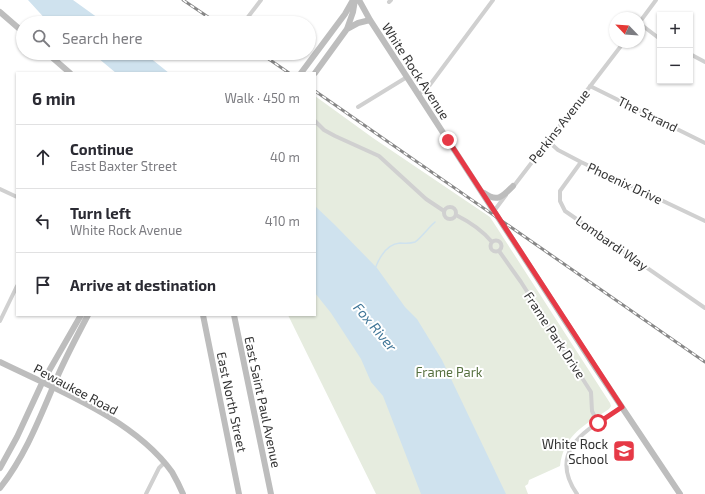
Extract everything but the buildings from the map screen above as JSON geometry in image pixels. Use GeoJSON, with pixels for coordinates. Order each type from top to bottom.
{"type":"FeatureCollection","features":[{"type":"Feature","properties":{"kind":"street"},"geometry":{"type":"LineString","coordinates":[[249,16],[260,0]]}},
{"type":"Feature","properties":{"kind":"street"},"geometry":{"type":"LineString","coordinates":[[316,72],[347,29],[353,12],[354,0]]}},
{"type":"Feature","properties":{"kind":"street"},"geometry":{"type":"LineString","coordinates":[[325,59],[316,52],[354,0]]}},
{"type":"Feature","properties":{"kind":"street","name":"White Rock Avenue"},"geometry":{"type":"LineString","coordinates":[[359,0],[370,20],[481,192],[680,494]]}},
{"type":"Feature","properties":{"kind":"street"},"geometry":{"type":"LineString","coordinates":[[418,95],[429,86],[493,0]]}},
{"type":"Feature","properties":{"kind":"street"},"geometry":{"type":"LineString","coordinates":[[645,15],[656,0]]}},
{"type":"Feature","properties":{"kind":"street"},"geometry":{"type":"LineString","coordinates":[[0,12],[16,26]]}},
{"type":"Feature","properties":{"kind":"street"},"geometry":{"type":"LineString","coordinates":[[347,29],[358,23],[370,20]]}},
{"type":"Feature","properties":{"kind":"street"},"geometry":{"type":"LineString","coordinates":[[645,28],[657,37]]}},
{"type":"Feature","properties":{"kind":"street","name":"Perkins Avenue"},"geometry":{"type":"LineString","coordinates":[[494,211],[619,48]]}},
{"type":"Feature","properties":{"kind":"street"},"geometry":{"type":"LineString","coordinates":[[693,56],[705,62]]}},
{"type":"Feature","properties":{"kind":"street"},"geometry":{"type":"LineString","coordinates":[[55,60],[69,72]]}},
{"type":"Feature","properties":{"kind":"street"},"geometry":{"type":"LineString","coordinates":[[302,72],[310,60]]}},
{"type":"Feature","properties":{"kind":"street"},"geometry":{"type":"LineString","coordinates":[[358,107],[407,77]]}},
{"type":"Feature","properties":{"kind":"street","name":"The Strand"},"geometry":{"type":"LineString","coordinates":[[590,86],[705,143]]}},
{"type":"Feature","properties":{"kind":"street","name":"Frame Park Drive"},"geometry":{"type":"LineString","coordinates":[[316,122],[324,130],[335,136],[379,156],[426,199],[444,210],[447,218],[453,218],[456,215]]}},
{"type":"Feature","properties":{"kind":"street","name":"Phoenix Drive"},"geometry":{"type":"LineString","coordinates":[[548,141],[558,150],[581,162],[705,221]]}},
{"type":"Feature","properties":{"kind":"street","name":"Lombardi Way"},"geometry":{"type":"LineString","coordinates":[[581,162],[560,191],[560,200],[565,211],[705,308]]}},
{"type":"Feature","properties":{"kind":"street"},"geometry":{"type":"LineString","coordinates":[[481,192],[492,198],[499,198],[513,186]]}},
{"type":"Feature","properties":{"kind":"street"},"geometry":{"type":"LineString","coordinates":[[0,189],[16,197]]}},
{"type":"Feature","properties":{"kind":"street","name":"Frame Park Drive"},"geometry":{"type":"LineString","coordinates":[[444,210],[452,207],[456,210],[456,215]]}},
{"type":"Feature","properties":{"kind":"street","name":"Frame Park Drive"},"geometry":{"type":"LineString","coordinates":[[456,215],[473,224],[492,242]]}},
{"type":"Feature","properties":{"kind":"street","name":"Frame Park Drive"},"geometry":{"type":"LineString","coordinates":[[492,242],[497,241],[500,243],[501,248],[499,251]]}},
{"type":"Feature","properties":{"kind":"street","name":"Frame Park Drive"},"geometry":{"type":"LineString","coordinates":[[492,242],[490,245],[491,249],[495,252],[499,251]]}},
{"type":"Feature","properties":{"kind":"street","name":"Frame Park Drive"},"geometry":{"type":"LineString","coordinates":[[499,251],[521,282],[589,388],[592,396],[592,411],[598,423]]}},
{"type":"Feature","properties":{"kind":"street"},"geometry":{"type":"LineString","coordinates":[[0,321],[16,288]]}},
{"type":"Feature","properties":{"kind":"street"},"geometry":{"type":"LineString","coordinates":[[0,468],[26,419],[42,383],[80,316]]}},
{"type":"Feature","properties":{"kind":"street"},"geometry":{"type":"LineString","coordinates":[[0,488],[3,479],[19,460],[53,388],[67,354],[87,316]]}},
{"type":"Feature","properties":{"kind":"street","name":"East North Street"},"geometry":{"type":"LineString","coordinates":[[203,316],[239,494]]}},
{"type":"Feature","properties":{"kind":"street","name":"East Saint Paul Avenue"},"geometry":{"type":"LineString","coordinates":[[234,316],[271,494]]}},
{"type":"Feature","properties":{"kind":"street","name":"Pewaukee Road"},"geometry":{"type":"LineString","coordinates":[[0,362],[82,402],[114,421],[143,443],[164,463],[171,472],[183,494]]}},
{"type":"Feature","properties":{"kind":"street"},"geometry":{"type":"LineString","coordinates":[[577,494],[572,488],[566,474],[568,455],[574,442],[598,423],[622,407]]}},
{"type":"Feature","properties":{"kind":"street"},"geometry":{"type":"LineString","coordinates":[[26,419],[36,424]]}},
{"type":"Feature","properties":{"kind":"street"},"geometry":{"type":"LineString","coordinates":[[146,494],[159,468],[164,463]]}},
{"type":"Feature","properties":{"kind":"green space","name":"Frame Park"},"geometry":{"type":"Polygon","coordinates":[[[316,97],[373,138],[490,217],[611,406],[609,409],[584,426],[571,438],[562,455],[560,466],[529,480],[528,484],[525,486],[528,494],[376,494],[288,316],[316,316],[316,97]]]}},
{"type":"Feature","properties":{"kind":"water"},"geometry":{"type":"Polygon","coordinates":[[[28,0],[73,0],[95,16],[43,16],[28,0]]]}},
{"type":"Feature","properties":{"kind":"water"},"geometry":{"type":"Polygon","coordinates":[[[100,60],[153,60],[168,72],[115,72],[100,60]]]}},
{"type":"Feature","properties":{"kind":"water","name":"Fox River"},"geometry":{"type":"Polygon","coordinates":[[[316,207],[377,268],[405,307],[417,319],[442,360],[506,494],[421,494],[383,396],[371,382],[361,359],[331,313],[316,294],[316,207]]]}},
{"type":"Feature","properties":{"kind":"waterway"},"geometry":{"type":"LineString","coordinates":[[375,269],[381,256],[387,249],[395,244],[415,242],[435,222]]}},
{"type":"Feature","properties":{"kind":"railway"},"geometry":{"type":"LineString","coordinates":[[183,0],[207,16]]}},
{"type":"Feature","properties":{"kind":"railway"},"geometry":{"type":"LineString","coordinates":[[270,60],[288,72]]}},
{"type":"Feature","properties":{"kind":"railway"},"geometry":{"type":"LineString","coordinates":[[316,92],[705,362]]}},
{"type":"Feature","properties":{"kind":"place","name":"White Rock School"},"geometry":{"type":"Point","coordinates":[624,451]}},
{"type":"Feature","properties":{"kind":"route"},"geometry":{"type":"LineString","coordinates":[[448,140],[622,407],[598,423]]}}]}
